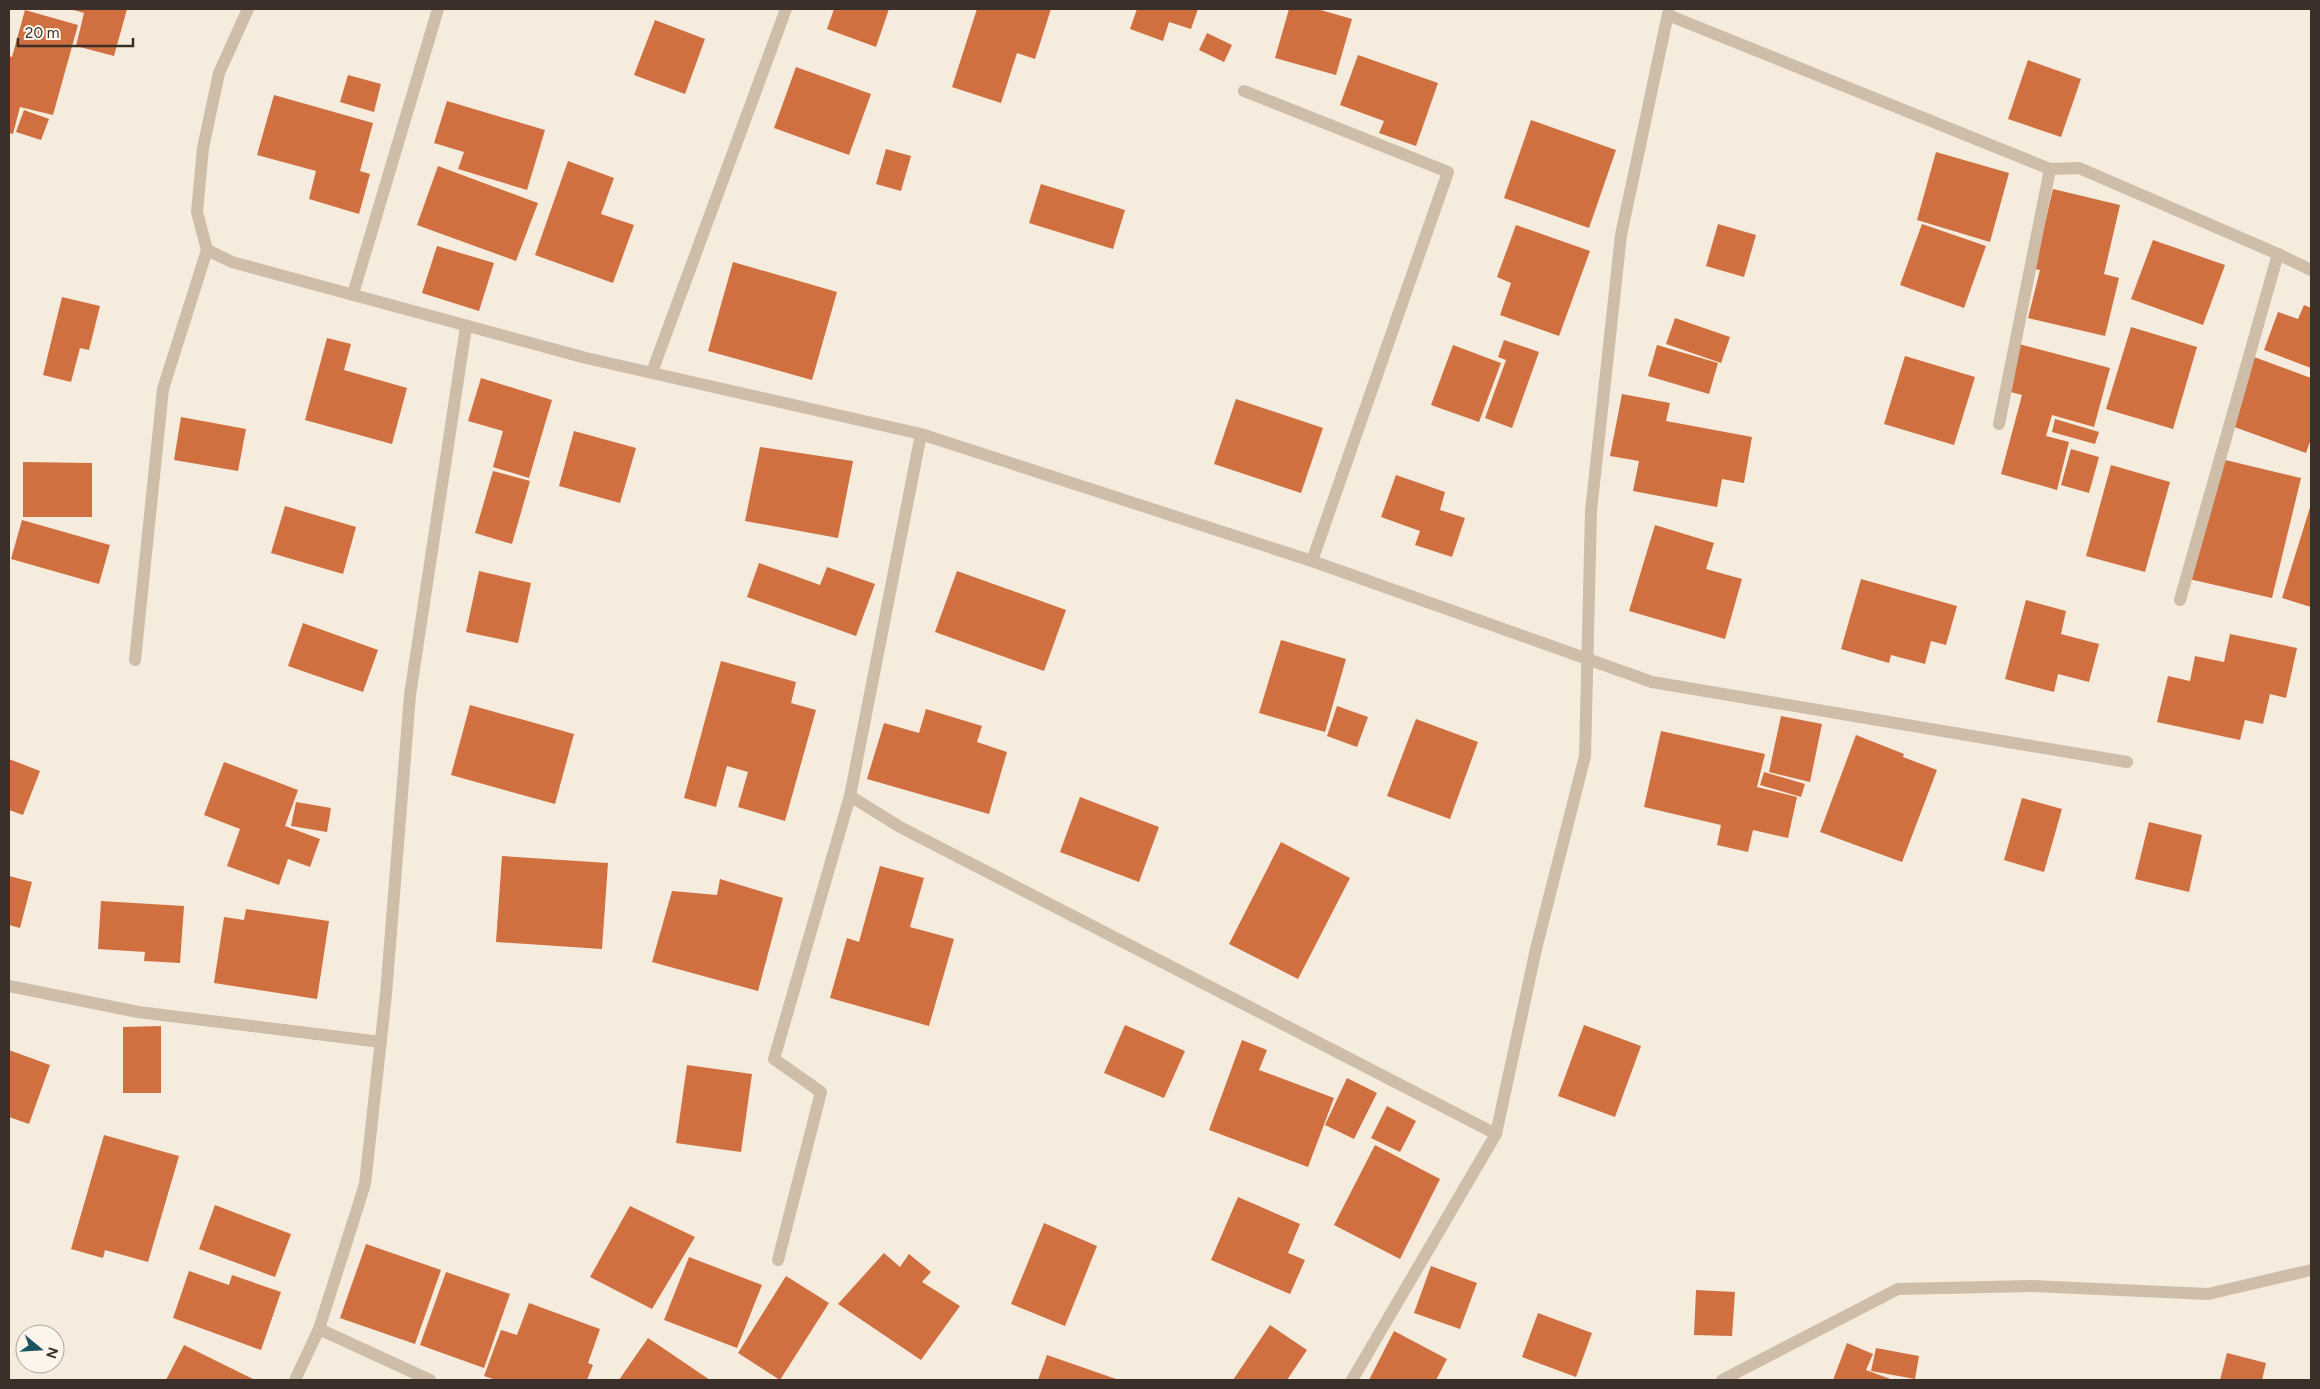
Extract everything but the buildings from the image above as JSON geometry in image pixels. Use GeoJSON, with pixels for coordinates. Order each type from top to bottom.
{"type":"FeatureCollection","features":[{"type":"Feature","properties":{"kind":"street"},"geometry":{"type":"LineString","coordinates":[[135,660],[163,389],[207,250],[197,212],[204,148],[219,73],[248,9]]}},
{"type":"Feature","properties":{"kind":"street"},"geometry":{"type":"LineString","coordinates":[[353,294],[438,9]]}},
{"type":"Feature","properties":{"kind":"street"},"geometry":{"type":"LineString","coordinates":[[652,372],[786,9]]}},
{"type":"Feature","properties":{"kind":"street"},"geometry":{"type":"LineString","coordinates":[[1352,1380],[1496,1134],[1536,949],[1585,756],[1591,511],[1621,235],[1668,12],[2050,169],[2079,168],[2311,270]]}},
{"type":"Feature","properties":{"kind":"street"},"geometry":{"type":"LineString","coordinates":[[1244,91],[1448,172],[1312,561]]}},
{"type":"Feature","properties":{"kind":"street"},"geometry":{"type":"LineString","coordinates":[[1999,424],[2050,169]]}},
{"type":"Feature","properties":{"kind":"street"},"geometry":{"type":"LineString","coordinates":[[207,250],[232,262],[353,294],[466,327],[921,434],[1312,561],[1652,682],[2127,762]]}},
{"type":"Feature","properties":{"kind":"street"},"geometry":{"type":"LineString","coordinates":[[2180,600],[2278,254]]}},
{"type":"Feature","properties":{"kind":"street"},"geometry":{"type":"LineString","coordinates":[[294,1380],[319,1329],[365,1184],[381,1042],[410,695],[466,327]]}},
{"type":"Feature","properties":{"kind":"street"},"geometry":{"type":"LineString","coordinates":[[778,1260],[821,1092],[774,1059],[850,796],[921,434]]}},
{"type":"Feature","properties":{"kind":"street"},"geometry":{"type":"LineString","coordinates":[[850,796],[900,826],[1496,1134]]}},
{"type":"Feature","properties":{"kind":"street"},"geometry":{"type":"LineString","coordinates":[[9,986],[138,1012],[381,1042]]}},
{"type":"Feature","properties":{"kind":"street"},"geometry":{"type":"LineString","coordinates":[[1722,1380],[1898,1289],[2032,1286],[2208,1294],[2311,1270]]}},
{"type":"Feature","properties":{"kind":"street"},"geometry":{"type":"LineString","coordinates":[[319,1329],[430,1380]]}}]}
